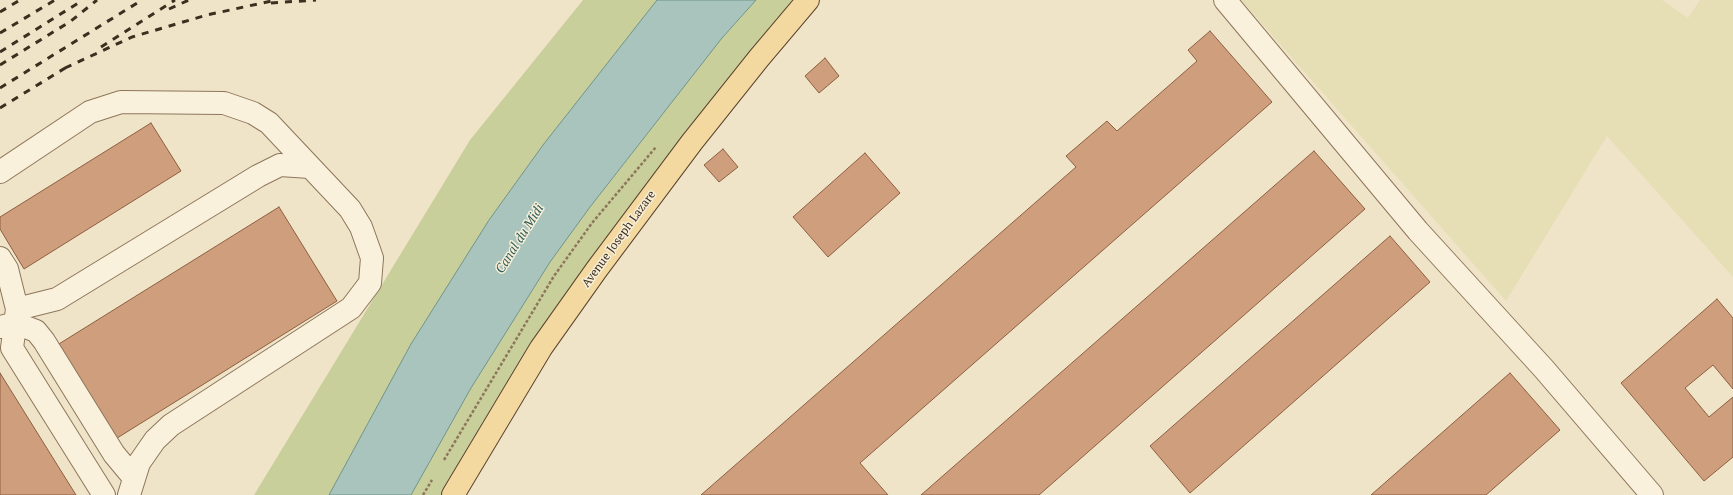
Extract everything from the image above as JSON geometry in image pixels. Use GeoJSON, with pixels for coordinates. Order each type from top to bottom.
{"type":"FeatureCollection","features":[{"type":"Feature","properties":{"kind":"main road","name":"Avenue Joseph Lazare"},"geometry":{"type":"LineString","coordinates":[[453,495],[541,348],[597,269],[696,136],[808,0]]}},
{"type":"Feature","properties":{"kind":"lane"},"geometry":{"type":"LineString","coordinates":[[1225,0],[1418,231],[1544,369],[1652,495]]}},
{"type":"Feature","properties":{"kind":"lane"},"geometry":{"type":"LineString","coordinates":[[0,172],[90,112],[121,102],[224,103],[253,112],[269,123],[350,209],[361,227],[372,258],[370,283],[351,308],[171,425],[155,440],[139,463],[131,486]]}},
{"type":"Feature","properties":{"kind":"lane"},"geometry":{"type":"LineString","coordinates":[[11,320],[57,299],[258,176],[280,165],[310,167]]}},
{"type":"Feature","properties":{"kind":"lane"},"geometry":{"type":"LineString","coordinates":[[0,258],[7,269],[12,348],[104,495]]}},
{"type":"Feature","properties":{"kind":"lane"},"geometry":{"type":"LineString","coordinates":[[11,320],[36,331],[44,341],[114,454],[131,486]]}},
{"type":"Feature","properties":{"kind":"shaded area"},"geometry":{"type":"Polygon","coordinates":[[[1241,0],[1662,0],[1688,18],[1700,0],[1733,0],[1733,277],[1607,136],[1506,301],[1241,0]]]}},
{"type":"Feature","properties":{"kind":"green space"},"geometry":{"type":"Polygon","coordinates":[[[583,0],[657,0],[543,145],[489,220],[411,344],[329,495],[254,495],[470,140],[583,0]]]}},
{"type":"Feature","properties":{"kind":"green space"},"geometry":{"type":"Polygon","coordinates":[[[756,0],[808,0],[692,142],[453,495],[411,495],[471,388],[550,262],[590,207],[722,38],[756,0]]]}},
{"type":"Feature","properties":{"kind":"water","name":"Canal du Midi"},"geometry":{"type":"Polygon","coordinates":[[[657,0],[756,0],[722,38],[590,207],[550,262],[471,388],[411,495],[329,495],[411,344],[489,220],[543,145],[657,0]]]}},
{"type":"Feature","properties":{"kind":"building"},"geometry":{"type":"Polygon","coordinates":[[[1210,31],[1272,102],[860,463],[888,495],[701,495],[1076,167],[1066,156],[1107,121],[1117,131],[1197,61],[1188,50],[1210,31]]]}},
{"type":"Feature","properties":{"kind":"building"},"geometry":{"type":"Polygon","coordinates":[[[825,58],[839,76],[819,93],[805,76],[825,58]]]}},
{"type":"Feature","properties":{"kind":"building"},"geometry":{"type":"Polygon","coordinates":[[[151,123],[181,171],[24,269],[0,229],[0,217],[151,123]]]}},
{"type":"Feature","properties":{"kind":"building"},"geometry":{"type":"Polygon","coordinates":[[[723,149],[738,167],[719,182],[704,165],[723,149]]]}},
{"type":"Feature","properties":{"kind":"building"},"geometry":{"type":"Polygon","coordinates":[[[1314,151],[1365,209],[1039,495],[921,495],[1314,151]]]}},
{"type":"Feature","properties":{"kind":"building"},"geometry":{"type":"Polygon","coordinates":[[[865,153],[900,193],[828,257],[793,217],[865,153]]]}},
{"type":"Feature","properties":{"kind":"building"},"geometry":{"type":"Polygon","coordinates":[[[279,207],[337,301],[114,440],[54,347],[279,207]]]}},
{"type":"Feature","properties":{"kind":"building"},"geometry":{"type":"Polygon","coordinates":[[[1390,236],[1430,282],[1190,493],[1150,446],[1390,236]]]}},
{"type":"Feature","properties":{"kind":"building"},"geometry":{"type":"Polygon","coordinates":[[[1717,299],[1733,318],[1733,389],[1713,365],[1685,388],[1709,417],[1733,397],[1733,457],[1704,481],[1621,383],[1717,299]]]}},
{"type":"Feature","properties":{"kind":"building"},"geometry":{"type":"Polygon","coordinates":[[[0,373],[76,495],[0,495],[0,373]]]}},
{"type":"Feature","properties":{"kind":"building"},"geometry":{"type":"Polygon","coordinates":[[[1510,373],[1560,430],[1486,495],[1371,495],[1510,373]]]}},
{"type":"Feature","properties":{"kind":"railway"},"geometry":{"type":"LineString","coordinates":[[0,12],[20,0]]}},
{"type":"Feature","properties":{"kind":"railway"},"geometry":{"type":"LineString","coordinates":[[0,33],[55,0]]}},
{"type":"Feature","properties":{"kind":"railway"},"geometry":{"type":"LineString","coordinates":[[0,52],[83,0]]}},
{"type":"Feature","properties":{"kind":"railway"},"geometry":{"type":"LineString","coordinates":[[0,65],[71,21],[97,0]]}},
{"type":"Feature","properties":{"kind":"railway"},"geometry":{"type":"LineString","coordinates":[[0,88],[142,0]]}},
{"type":"Feature","properties":{"kind":"railway"},"geometry":{"type":"LineString","coordinates":[[101,47],[175,0]]}},
{"type":"Feature","properties":{"kind":"railway"},"geometry":{"type":"LineString","coordinates":[[169,9],[189,0]]}},
{"type":"Feature","properties":{"kind":"railway"},"geometry":{"type":"LineString","coordinates":[[65,68],[132,37],[207,15],[276,0]]}},
{"type":"Feature","properties":{"kind":"railway"},"geometry":{"type":"LineString","coordinates":[[271,3],[316,0]]}},
{"type":"Feature","properties":{"kind":"railway"},"geometry":{"type":"LineString","coordinates":[[0,108],[70,65]]}}]}
